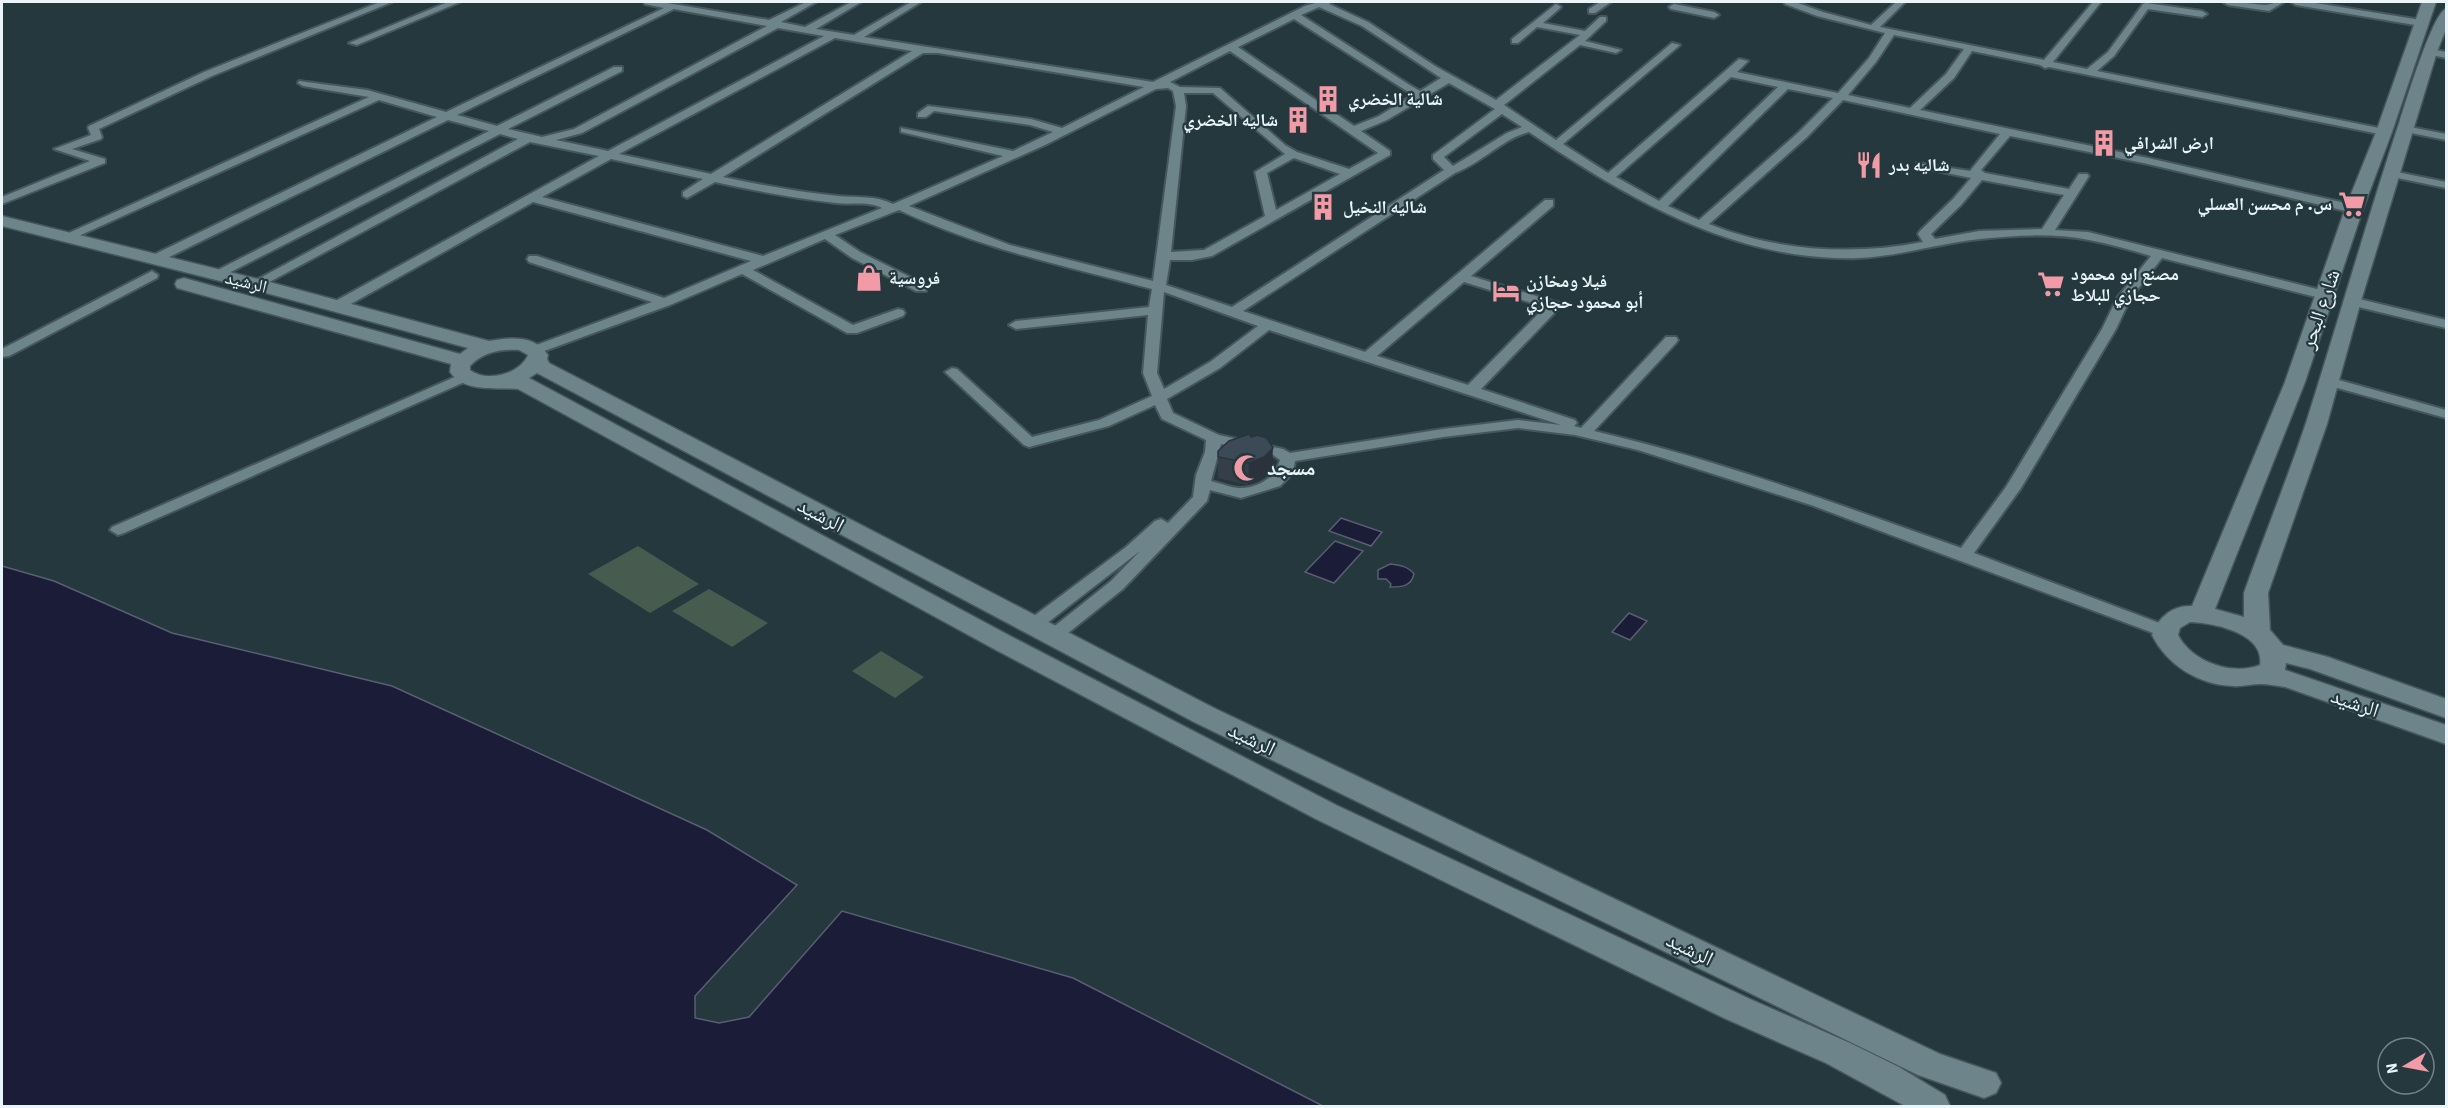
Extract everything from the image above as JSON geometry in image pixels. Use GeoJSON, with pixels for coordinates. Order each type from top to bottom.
{"type":"FeatureCollection","features":[{"type":"Feature","properties":{"kind":"main road","name":"شارع البحر"},"geometry":{"type":"LineString","coordinates":[[2201,614],[2295,382],[2342,241],[2384,132],[2429,2]]}},
{"type":"Feature","properties":{"kind":"main road","name":"شارع البحر"},"geometry":{"type":"LineString","coordinates":[[2265,642],[2256,593],[2316,424],[2351,301],[2405,129],[2438,54],[2446,13]]}},
{"type":"Feature","properties":{"kind":"main road","name":"الرشيد"},"geometry":{"type":"LineString","coordinates":[[2,221],[68,237],[464,369],[479,382],[523,383],[1005,644],[1326,812],[1738,1010],[1799,1034],[1907,1089],[1933,1107]]}},
{"type":"Feature","properties":{"kind":"main road","name":"الرشيد"},"geometry":{"type":"LineString","coordinates":[[2,237],[153,267],[214,274],[489,347]]}},
{"type":"Feature","properties":{"kind":"main road"},"geometry":{"type":"LineString","coordinates":[[2342,241],[2368,247]]}},
{"type":"Feature","properties":{"kind":"main road"},"geometry":{"type":"LineString","coordinates":[[464,369],[489,347],[521,344],[537,355],[528,370],[501,381]]}},
{"type":"Feature","properties":{"kind":"main road","name":"الرشيد"},"geometry":{"type":"LineString","coordinates":[[537,355],[541,367],[1204,715],[1930,1065],[1984,1083]]}},
{"type":"Feature","properties":{"kind":"main road","name":"الرشيد"},"geometry":{"type":"LineString","coordinates":[[2201,614],[2220,617],[2240,624],[2265,642],[2446,709]]}},
{"type":"Feature","properties":{"kind":"main road"},"geometry":{"type":"LineString","coordinates":[[2164,632],[2166,623],[2174,618],[2201,614]]}},
{"type":"Feature","properties":{"kind":"main road","name":"الرشيد"},"geometry":{"type":"LineString","coordinates":[[2164,632],[2166,641],[2173,651],[2196,667],[2226,677],[2241,679],[2263,676],[2288,679],[2446,735]]}},
{"type":"Feature","properties":{"kind":"main road"},"geometry":{"type":"LineString","coordinates":[[2263,676],[2272,670],[2276,661],[2265,642]]}},
{"type":"Feature","properties":{"kind":"street"},"geometry":{"type":"LineString","coordinates":[[2,201],[101,161],[60,149],[97,137],[93,129],[102,124],[208,74],[387,2]]}},
{"type":"Feature","properties":{"kind":"street"},"geometry":{"type":"LineString","coordinates":[[354,43],[455,2]]}},
{"type":"Feature","properties":{"kind":"street"},"geometry":{"type":"LineString","coordinates":[[648,2],[921,50],[973,56],[1156,86],[1170,85],[1178,90],[1216,90],[1281,147],[1293,154],[1349,173]]}},
{"type":"Feature","properties":{"kind":"street"},"geometry":{"type":"LineString","coordinates":[[542,140],[578,131],[812,2]]}},
{"type":"Feature","properties":{"kind":"street"},"geometry":{"type":"LineString","coordinates":[[808,29],[857,2]]}},
{"type":"Feature","properties":{"kind":"street"},"geometry":{"type":"LineString","coordinates":[[856,38],[917,2]]}},
{"type":"Feature","properties":{"kind":"street"},"geometry":{"type":"LineString","coordinates":[[1593,11],[1606,2]]}},
{"type":"Feature","properties":{"kind":"street"},"geometry":{"type":"LineString","coordinates":[[1788,2],[1824,10],[1873,28],[1891,32],[2384,132]]}},
{"type":"Feature","properties":{"kind":"street"},"geometry":{"type":"LineString","coordinates":[[1873,28],[1901,2]]}},
{"type":"Feature","properties":{"kind":"street"},"geometry":{"type":"LineString","coordinates":[[2045,65],[2097,2]]}},
{"type":"Feature","properties":{"kind":"street"},"geometry":{"type":"LineString","coordinates":[[2228,2],[2269,8],[2279,2]]}},
{"type":"Feature","properties":{"kind":"street"},"geometry":{"type":"LineString","coordinates":[[2296,2],[2421,23]]}},
{"type":"Feature","properties":{"kind":"street"},"geometry":{"type":"LineString","coordinates":[[537,355],[826,234],[896,208],[1096,116],[1231,46],[1324,3],[1366,25],[1610,177],[1701,225],[1736,237],[1790,249],[1877,253],[1981,235],[2048,233],[2088,236],[2324,295]]}},
{"type":"Feature","properties":{"kind":"street"},"geometry":{"type":"LineString","coordinates":[[2088,73],[2111,54],[2146,6],[2202,15]]}},
{"type":"Feature","properties":{"kind":"street"},"geometry":{"type":"LineString","coordinates":[[4,353],[153,267],[447,116],[672,7]]}},
{"type":"Feature","properties":{"kind":"street"},"geometry":{"type":"LineString","coordinates":[[1515,41],[1556,7]]}},
{"type":"Feature","properties":{"kind":"street"},"geometry":{"type":"LineString","coordinates":[[1674,7],[1714,15]]}},
{"type":"Feature","properties":{"kind":"street"},"geometry":{"type":"LineString","coordinates":[[1294,15],[1345,46],[1385,76],[1420,95]]}},
{"type":"Feature","properties":{"kind":"street"},"geometry":{"type":"LineString","coordinates":[[1450,171],[1437,157],[1603,19]]}},
{"type":"Feature","properties":{"kind":"street"},"geometry":{"type":"LineString","coordinates":[[1536,24],[1587,34]]}},
{"type":"Feature","properties":{"kind":"street"},"geometry":{"type":"LineString","coordinates":[[1701,225],[1842,98],[1891,32]]}},
{"type":"Feature","properties":{"kind":"street"},"geometry":{"type":"LineString","coordinates":[[335,307],[609,155],[686,116],[835,34]]}},
{"type":"Feature","properties":{"kind":"street"},"geometry":{"type":"LineString","coordinates":[[1578,42],[1616,50]]}},
{"type":"Feature","properties":{"kind":"street"},"geometry":{"type":"LineString","coordinates":[[1557,144],[1675,45]]}},
{"type":"Feature","properties":{"kind":"street"},"geometry":{"type":"LineString","coordinates":[[1164,256],[1192,256],[1209,253],[1386,153],[1231,46]]}},
{"type":"Feature","properties":{"kind":"street"},"geometry":{"type":"LineString","coordinates":[[1911,113],[1950,76],[1969,49]]}},
{"type":"Feature","properties":{"kind":"street"},"geometry":{"type":"LineString","coordinates":[[687,194],[921,50]]}},
{"type":"Feature","properties":{"kind":"street"},"geometry":{"type":"LineString","coordinates":[[1610,177],[1743,61]]}},
{"type":"Feature","properties":{"kind":"street"},"geometry":{"type":"LineString","coordinates":[[214,274],[618,69]]}},
{"type":"Feature","properties":{"kind":"street"},"geometry":{"type":"LineString","coordinates":[[1729,73],[1911,113],[2148,160],[2354,209]]}},
{"type":"Feature","properties":{"kind":"street"},"geometry":{"type":"LineString","coordinates":[[1353,130],[1383,118],[1449,78]]}},
{"type":"Feature","properties":{"kind":"street"},"geometry":{"type":"LineString","coordinates":[[303,83],[338,87],[379,96],[528,138],[773,191],[840,200],[878,201],[995,244],[1068,266],[1158,286],[1234,311],[1267,325],[1817,502],[1964,555],[2164,632]]}},
{"type":"Feature","properties":{"kind":"street"},"geometry":{"type":"LineString","coordinates":[[1662,205],[1786,85]]}},
{"type":"Feature","properties":{"kind":"street"},"geometry":{"type":"LineString","coordinates":[[1178,90],[1181,106],[1164,256],[1155,310],[1150,373],[1167,416],[1214,438],[1278,452],[1288,458],[1443,433],[1518,424],[1575,431],[1642,447]]}},
{"type":"Feature","properties":{"kind":"street"},"geometry":{"type":"LineString","coordinates":[[68,237],[379,96]]}},
{"type":"Feature","properties":{"kind":"street"},"geometry":{"type":"LineString","coordinates":[[922,115],[932,108],[1031,122],[1062,132]]}},
{"type":"Feature","properties":{"kind":"street"},"geometry":{"type":"LineString","coordinates":[[1031,122],[1096,116]]}},
{"type":"Feature","properties":{"kind":"street"},"geometry":{"type":"LineString","coordinates":[[1234,311],[1450,171],[1464,167],[1518,130],[1532,128]]}},
{"type":"Feature","properties":{"kind":"street"},"geometry":{"type":"LineString","coordinates":[[2405,129],[2446,137]]}},
{"type":"Feature","properties":{"kind":"street"},"geometry":{"type":"LineString","coordinates":[[905,130],[1014,155]]}},
{"type":"Feature","properties":{"kind":"street"},"geometry":{"type":"LineString","coordinates":[[577,148],[571,141],[578,131]]}},
{"type":"Feature","properties":{"kind":"street"},"geometry":{"type":"LineString","coordinates":[[1980,176],[1975,170],[2007,132]]}},
{"type":"Feature","properties":{"kind":"street"},"geometry":{"type":"LineString","coordinates":[[255,284],[528,138]]}},
{"type":"Feature","properties":{"kind":"street"},"geometry":{"type":"LineString","coordinates":[[1271,216],[1261,172],[1293,154]]}},
{"type":"Feature","properties":{"kind":"street"},"geometry":{"type":"LineString","coordinates":[[1921,165],[2072,193]]}},
{"type":"Feature","properties":{"kind":"street"},"geometry":{"type":"LineString","coordinates":[[2392,174],[2446,185]]}},
{"type":"Feature","properties":{"kind":"street"},"geometry":{"type":"LineString","coordinates":[[1931,243],[1924,234],[1980,176]]}},
{"type":"Feature","properties":{"kind":"street"},"geometry":{"type":"LineString","coordinates":[[2048,233],[2049,227],[2083,176]]}},
{"type":"Feature","properties":{"kind":"street"},"geometry":{"type":"LineString","coordinates":[[532,198],[766,261]]}},
{"type":"Feature","properties":{"kind":"street"},"geometry":{"type":"LineString","coordinates":[[1367,357],[1549,203]]}},
{"type":"Feature","properties":{"kind":"street"},"geometry":{"type":"LineString","coordinates":[[826,234],[856,255],[921,288]]}},
{"type":"Feature","properties":{"kind":"street"},"geometry":{"type":"LineString","coordinates":[[1964,555],[2013,488],[2109,329],[2124,298],[2159,254]]}},
{"type":"Feature","properties":{"kind":"street"},"geometry":{"type":"LineString","coordinates":[[533,259],[665,302]]}},
{"type":"Feature","properties":{"kind":"street"},"geometry":{"type":"LineString","coordinates":[[744,270],[852,330],[898,313]]}},
{"type":"Feature","properties":{"kind":"street"},"geometry":{"type":"LineString","coordinates":[[1462,276],[1554,306],[1471,391]]}},
{"type":"Feature","properties":{"kind":"street"},"geometry":{"type":"LineString","coordinates":[[2351,301],[2446,324]]}},
{"type":"Feature","properties":{"kind":"street"},"geometry":{"type":"LineString","coordinates":[[1016,325],[1155,310]]}},
{"type":"Feature","properties":{"kind":"street"},"geometry":{"type":"LineString","coordinates":[[952,372],[1029,442],[1113,420],[1159,397],[1247,344],[1267,325]]}},
{"type":"Feature","properties":{"kind":"street"},"geometry":{"type":"LineString","coordinates":[[1588,429],[1671,340]]}},
{"type":"Feature","properties":{"kind":"street"},"geometry":{"type":"LineString","coordinates":[[118,530],[464,369]]}},
{"type":"Feature","properties":{"kind":"street"},"geometry":{"type":"LineString","coordinates":[[2328,381],[2446,414]]}},
{"type":"Feature","properties":{"kind":"street"},"geometry":{"type":"LineString","coordinates":[[1042,631],[1117,585],[1201,498],[1204,475],[1213,452],[1214,438]]}},
{"type":"Feature","properties":{"kind":"street"},"geometry":{"type":"LineString","coordinates":[[1203,484],[1241,492],[1274,483],[1285,473],[1288,458]]}},
{"type":"Feature","properties":{"kind":"green space"},"geometry":{"type":"Polygon","coordinates":[[[638,546],[699,584],[650,613],[588,574],[638,546]]]}},
{"type":"Feature","properties":{"kind":"green space"},"geometry":{"type":"Polygon","coordinates":[[[709,589],[768,623],[732,647],[672,611],[709,589]]]}},
{"type":"Feature","properties":{"kind":"green space"},"geometry":{"type":"Polygon","coordinates":[[[881,651],[924,677],[895,698],[852,671],[881,651]]]}},
{"type":"Feature","properties":{"kind":"water"},"geometry":{"type":"Polygon","coordinates":[[[1341,518],[1382,532],[1371,546],[1329,531],[1341,518]]]}},
{"type":"Feature","properties":{"kind":"water"},"geometry":{"type":"Polygon","coordinates":[[[1335,541],[1363,551],[1334,583],[1305,572],[1335,541]]]}},
{"type":"Feature","properties":{"kind":"water"},"geometry":{"type":"Polygon","coordinates":[[[1390,564],[1403,566],[1412,571],[1414,574],[1411,582],[1402,586],[1390,587],[1391,584],[1386,579],[1378,579],[1378,570],[1390,564]]]}},
{"type":"Feature","properties":{"kind":"water"},"geometry":{"type":"Polygon","coordinates":[[[2,566],[54,581],[172,633],[392,686],[707,830],[797,885],[695,996],[695,1018],[719,1023],[749,1017],[842,911],[1073,978],[1323,1106],[2,1106],[2,566]]]}},
{"type":"Feature","properties":{"kind":"water"},"geometry":{"type":"Polygon","coordinates":[[[1629,613],[1647,621],[1630,640],[1612,632],[1629,613]]]}},
{"type":"Feature","properties":{"kind":"building"},"geometry":{"type":"Polygon","coordinates":[[[1249,434],[1251,437],[1257,435],[1267,438],[1273,448],[1264,457],[1249,463],[1218,457],[1218,451],[1229,441],[1249,434]]]}},
{"type":"Feature","properties":{"kind":"place","name":"شالية الخضري"},"geometry":{"type":"Point","coordinates":[1328,99]}},
{"type":"Feature","properties":{"kind":"place","name":"شاليه الخضري"},"geometry":{"type":"Point","coordinates":[1298,120]}},
{"type":"Feature","properties":{"kind":"place","name":"ارض الشرافي"},"geometry":{"type":"Point","coordinates":[2104,143]}},
{"type":"Feature","properties":{"kind":"place","name":"شاليه بدر"},"geometry":{"type":"Point","coordinates":[1869,165]}},
{"type":"Feature","properties":{"kind":"place","name":"س. م محسن العسلي"},"geometry":{"type":"Point","coordinates":[2352,204]}},
{"type":"Feature","properties":{"kind":"place","name":"شاليه النخيل"},"geometry":{"type":"Point","coordinates":[1323,207]}},
{"type":"Feature","properties":{"kind":"place","name":"فروسية"},"geometry":{"type":"Point","coordinates":[869,278]}},
{"type":"Feature","properties":{"kind":"place","name":"مصنع ابو محمود حجازي للبلاط"},"geometry":{"type":"Point","coordinates":[2051,284]}},
{"type":"Feature","properties":{"kind":"place","name":"فيلا ومخازن أبو محمود حجازي"},"geometry":{"type":"Point","coordinates":[1506,291]}},
{"type":"Feature","properties":{"kind":"place","name":"مسجد"},"geometry":{"type":"Point","coordinates":[1247,468]}}]}
